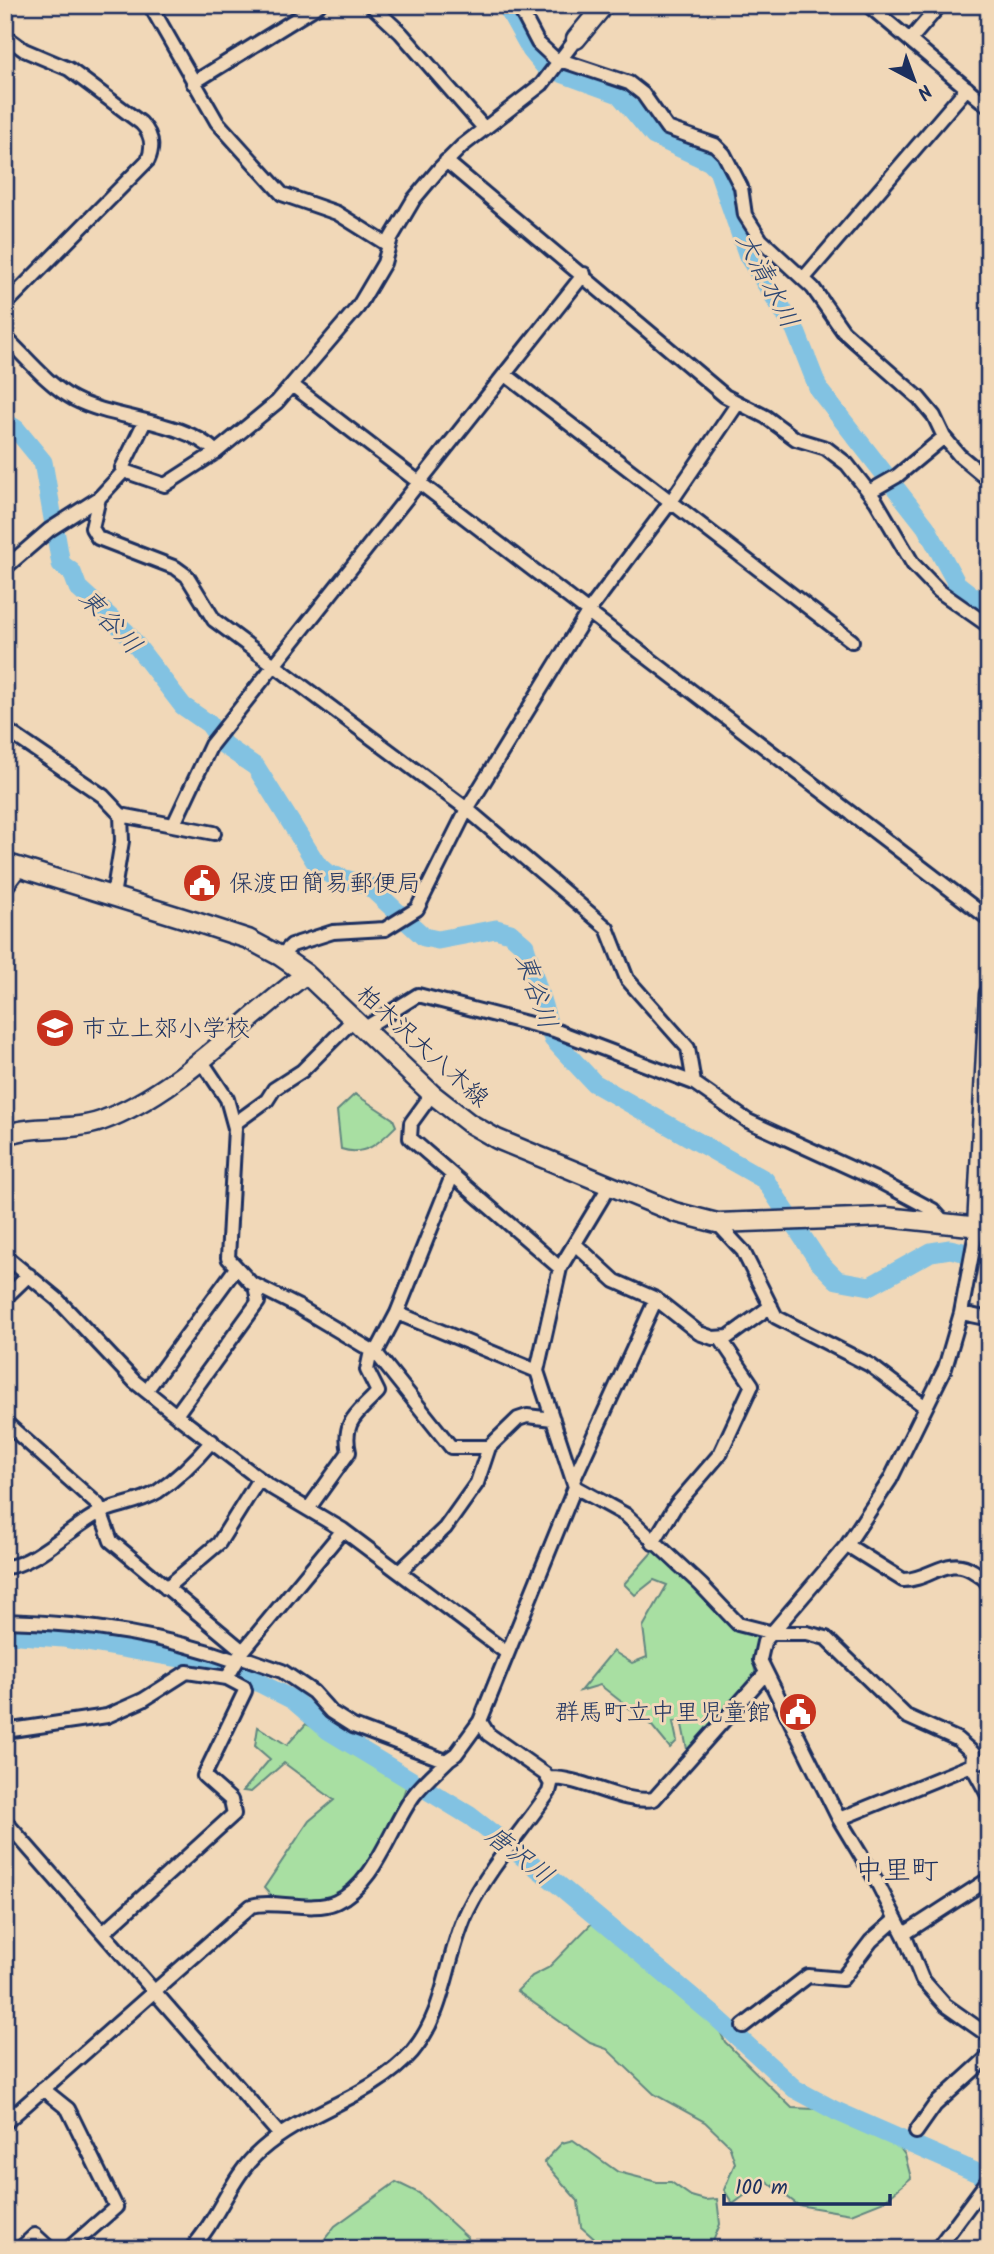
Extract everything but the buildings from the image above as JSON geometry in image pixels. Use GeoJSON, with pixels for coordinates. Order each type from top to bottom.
{"type":"FeatureCollection","features":[{"type":"Feature","properties":{"kind":"main road"},"geometry":{"type":"LineString","coordinates":[[576,39],[604,5]]}},
{"type":"Feature","properties":{"kind":"main road","name":"柏木沢大八木線"},"geometry":{"type":"LineString","coordinates":[[13,865],[248,939],[306,974],[432,1094],[469,1123],[497,1139],[674,1212],[717,1223],[886,1217],[943,1221],[980,1233]]}},
{"type":"Feature","properties":{"kind":"main road"},"geometry":{"type":"LineString","coordinates":[[5,1135],[24,1129],[72,1128],[103,1121],[174,1081],[261,1007],[306,974]]}},
{"type":"Feature","properties":{"kind":"main road"},"geometry":{"type":"LineString","coordinates":[[980,1233],[989,994]]}},
{"type":"Feature","properties":{"kind":"street"},"geometry":{"type":"LineString","coordinates":[[150,5],[217,122],[282,194],[337,213],[388,245]]}},
{"type":"Feature","properties":{"kind":"street"},"geometry":{"type":"LineString","coordinates":[[193,83],[319,5]]}},
{"type":"Feature","properties":{"kind":"street"},"geometry":{"type":"LineString","coordinates":[[371,5],[401,33],[484,128]]}},
{"type":"Feature","properties":{"kind":"street"},"geometry":{"type":"LineString","coordinates":[[519,5],[544,51],[558,63],[629,83],[643,94],[667,128],[715,145],[724,154],[741,187],[745,215],[751,227],[804,278],[838,325],[927,407],[944,437],[969,466],[989,480]]}},
{"type":"Feature","properties":{"kind":"street"},"geometry":{"type":"LineString","coordinates":[[868,5],[989,107]]}},
{"type":"Feature","properties":{"kind":"street"},"geometry":{"type":"LineString","coordinates":[[910,40],[940,5]]}},
{"type":"Feature","properties":{"kind":"street"},"geometry":{"type":"LineString","coordinates":[[5,36],[24,50],[69,69],[141,123],[149,131],[152,151],[148,160],[96,216],[5,305]]}},
{"type":"Feature","properties":{"kind":"street"},"geometry":{"type":"LineString","coordinates":[[124,471],[165,485],[216,453],[263,414],[292,385],[358,307],[384,263],[388,245],[414,200],[446,161],[548,78],[576,39]]}},
{"type":"Feature","properties":{"kind":"street"},"geometry":{"type":"LineString","coordinates":[[804,278],[967,88]]}},
{"type":"Feature","properties":{"kind":"street"},"geometry":{"type":"LineString","coordinates":[[446,161],[584,274],[650,335],[738,403],[766,417],[796,439],[825,448],[847,464],[869,492],[913,565],[928,581],[989,626]]}},
{"type":"Feature","properties":{"kind":"street"},"geometry":{"type":"LineString","coordinates":[[174,824],[211,745],[275,668],[418,480],[506,375],[584,274]]}},
{"type":"Feature","properties":{"kind":"street"},"geometry":{"type":"LineString","coordinates":[[5,337],[73,398],[207,444],[216,453]]}},
{"type":"Feature","properties":{"kind":"street"},"geometry":{"type":"LineString","coordinates":[[506,375],[852,641]]}},
{"type":"Feature","properties":{"kind":"street"},"geometry":{"type":"LineString","coordinates":[[292,385],[989,919]]}},
{"type":"Feature","properties":{"kind":"street"},"geometry":{"type":"LineString","coordinates":[[280,956],[292,945],[309,939],[333,932],[385,929],[412,915],[424,897],[467,808],[588,612],[672,500],[738,403]]}},
{"type":"Feature","properties":{"kind":"street"},"geometry":{"type":"LineString","coordinates":[[124,471],[122,468],[145,421]]}},
{"type":"Feature","properties":{"kind":"street"},"geometry":{"type":"LineString","coordinates":[[869,492],[891,480],[944,437]]}},
{"type":"Feature","properties":{"kind":"street"},"geometry":{"type":"LineString","coordinates":[[5,568],[48,530],[99,498],[124,471]]}},
{"type":"Feature","properties":{"kind":"street"},"geometry":{"type":"LineString","coordinates":[[99,498],[92,528],[99,538],[149,556],[187,576],[214,620],[275,668],[467,808],[607,928],[627,979],[688,1048],[694,1083]]}},
{"type":"Feature","properties":{"kind":"street"},"geometry":{"type":"LineString","coordinates":[[5,729],[103,796],[121,815],[214,833]]}},
{"type":"Feature","properties":{"kind":"street"},"geometry":{"type":"LineString","coordinates":[[113,896],[122,841],[121,815]]}},
{"type":"Feature","properties":{"kind":"street"},"geometry":{"type":"LineString","coordinates":[[5,888],[13,865]]}},
{"type":"Feature","properties":{"kind":"street"},"geometry":{"type":"LineString","coordinates":[[234,1124],[267,1100],[274,1089],[302,1071],[360,1023],[418,995],[554,1030],[694,1083],[748,1121],[889,1186],[933,1210],[943,1221]]}},
{"type":"Feature","properties":{"kind":"street"},"geometry":{"type":"LineString","coordinates":[[201,1060],[227,1099],[234,1124],[231,1223],[226,1252],[236,1268],[255,1285],[320,1319],[373,1352],[451,1447],[489,1447]]}},
{"type":"Feature","properties":{"kind":"street"},"geometry":{"type":"LineString","coordinates":[[432,1094],[411,1124],[410,1138],[560,1268]]}},
{"type":"Feature","properties":{"kind":"street"},"geometry":{"type":"LineString","coordinates":[[309,1508],[349,1452],[345,1434],[351,1421],[378,1392],[367,1370],[373,1352],[397,1313],[452,1176]]}},
{"type":"Feature","properties":{"kind":"street"},"geometry":{"type":"LineString","coordinates":[[610,1185],[560,1268],[537,1371],[574,1484],[619,1510],[701,1585],[738,1624],[773,1633],[807,1633],[826,1638],[906,1716],[965,1745],[974,1754],[972,1766],[989,1797]]}},
{"type":"Feature","properties":{"kind":"street"},"geometry":{"type":"LineString","coordinates":[[717,1223],[743,1251],[783,1324],[870,1365],[924,1406]]}},
{"type":"Feature","properties":{"kind":"street"},"geometry":{"type":"LineString","coordinates":[[980,1233],[945,1368],[890,1480],[846,1545],[764,1642],[760,1652],[765,1674],[839,1819],[904,1934],[928,1988],[945,2005],[989,2036]]}},
{"type":"Feature","properties":{"kind":"street"},"geometry":{"type":"LineString","coordinates":[[576,1245],[615,1280],[656,1299],[699,1333],[728,1337],[771,1306]]}},
{"type":"Feature","properties":{"kind":"street"},"geometry":{"type":"LineString","coordinates":[[5,1256],[57,1299],[99,1346],[146,1391],[176,1415],[259,1479],[343,1530],[507,1653]]}},
{"type":"Feature","properties":{"kind":"street"},"geometry":{"type":"LineString","coordinates":[[146,1391],[236,1268]]}},
{"type":"Feature","properties":{"kind":"street"},"geometry":{"type":"LineString","coordinates":[[5,1298],[29,1275]]}},
{"type":"Feature","properties":{"kind":"street"},"geometry":{"type":"LineString","coordinates":[[176,1415],[258,1302],[255,1285]]}},
{"type":"Feature","properties":{"kind":"street"},"geometry":{"type":"LineString","coordinates":[[5,2123],[251,1906],[324,1905],[337,1902],[370,1870],[416,1793],[480,1721],[574,1484],[656,1299]]}},
{"type":"Feature","properties":{"kind":"street"},"geometry":{"type":"LineString","coordinates":[[397,1313],[537,1371]]}},
{"type":"Feature","properties":{"kind":"street"},"geometry":{"type":"LineString","coordinates":[[961,1313],[985,1318],[989,1322]]}},
{"type":"Feature","properties":{"kind":"street"},"geometry":{"type":"LineString","coordinates":[[653,1543],[676,1505],[720,1454],[752,1384],[720,1338]]}},
{"type":"Feature","properties":{"kind":"street"},"geometry":{"type":"LineString","coordinates":[[400,1571],[445,1528],[477,1483],[489,1447],[518,1419],[527,1416],[553,1419]]}},
{"type":"Feature","properties":{"kind":"street"},"geometry":{"type":"LineString","coordinates":[[5,1422],[98,1504],[111,1541],[166,1588],[238,1658]]}},
{"type":"Feature","properties":{"kind":"street"},"geometry":{"type":"LineString","coordinates":[[5,1567],[27,1560],[100,1512],[133,1504],[156,1492],[192,1464],[212,1441]]}},
{"type":"Feature","properties":{"kind":"street"},"geometry":{"type":"LineString","coordinates":[[166,1588],[219,1543],[259,1479]]}},
{"type":"Feature","properties":{"kind":"street"},"geometry":{"type":"LineString","coordinates":[[227,1677],[238,1658],[343,1530]]}},
{"type":"Feature","properties":{"kind":"street"},"geometry":{"type":"LineString","coordinates":[[846,1545],[903,1580],[912,1581],[953,1564],[964,1565],[986,1580],[989,1587]]}},
{"type":"Feature","properties":{"kind":"street"},"geometry":{"type":"LineString","coordinates":[[5,1621],[73,1626],[200,1648],[282,1671],[313,1692],[331,1712],[354,1726],[448,1760]]}},
{"type":"Feature","properties":{"kind":"street"},"geometry":{"type":"LineString","coordinates":[[5,1731],[107,1717],[143,1700],[187,1672],[227,1677],[244,1687],[245,1691],[204,1776],[231,1800],[234,1814],[103,1933]]}},
{"type":"Feature","properties":{"kind":"street"},"geometry":{"type":"LineString","coordinates":[[480,1721],[488,1734],[549,1778],[564,1778],[639,1799],[654,1799],[765,1674]]}},
{"type":"Feature","properties":{"kind":"street"},"geometry":{"type":"LineString","coordinates":[[839,1819],[989,1758]]}},
{"type":"Feature","properties":{"kind":"street"},"geometry":{"type":"LineString","coordinates":[[191,2249],[248,2163],[279,2135],[382,2078],[412,2051],[442,2000],[468,1911],[502,1856],[549,1792],[549,1778]]}},
{"type":"Feature","properties":{"kind":"street"},"geometry":{"type":"LineString","coordinates":[[5,1821],[279,2135]]}},
{"type":"Feature","properties":{"kind":"street"},"geometry":{"type":"LineString","coordinates":[[904,1934],[989,1880]]}},
{"type":"Feature","properties":{"kind":"street"},"geometry":{"type":"LineString","coordinates":[[743,2026],[808,1976],[842,1979],[872,1941],[896,1919]]}},
{"type":"Feature","properties":{"kind":"street"},"geometry":{"type":"LineString","coordinates":[[916,2132],[935,2105],[989,2056]]}},
{"type":"Feature","properties":{"kind":"street"},"geometry":{"type":"LineString","coordinates":[[43,2089],[68,2109],[116,2207],[68,2249]]}},
{"type":"Feature","properties":{"kind":"street"},"geometry":{"type":"LineString","coordinates":[[937,2249],[987,2182]]}},
{"type":"Feature","properties":{"kind":"street"},"geometry":{"type":"LineString","coordinates":[[20,2249],[36,2235],[50,2249]]}},
{"type":"Feature","properties":{"kind":"green space"},"geometry":{"type":"Polygon","coordinates":[[[355,1094],[393,1119],[396,1126],[372,1146],[350,1151],[341,1149],[337,1111],[355,1094]]]}},
{"type":"Feature","properties":{"kind":"green space"},"geometry":{"type":"Polygon","coordinates":[[[654,1550],[697,1586],[733,1623],[750,1633],[761,1635],[753,1656],[756,1679],[688,1754],[681,1720],[673,1722],[677,1741],[670,1748],[652,1726],[600,1685],[580,1691],[613,1651],[632,1663],[647,1657],[643,1627],[667,1585],[654,1580],[635,1595],[624,1584],[654,1550]]]}},
{"type":"Feature","properties":{"kind":"green space"},"geometry":{"type":"Polygon","coordinates":[[[306,1724],[362,1748],[409,1779],[389,1829],[369,1865],[345,1892],[326,1902],[272,1897],[264,1888],[309,1821],[334,1800],[284,1763],[251,1792],[243,1791],[270,1759],[255,1746],[258,1727],[287,1745],[306,1724]]]}},
{"type":"Feature","properties":{"kind":"green space"},"geometry":{"type":"Polygon","coordinates":[[[594,1921],[710,2010],[725,2042],[792,2108],[837,2110],[890,2134],[905,2155],[911,2178],[884,2201],[851,2214],[798,2205],[765,2180],[733,2204],[724,2190],[735,2163],[729,2145],[705,2122],[654,2094],[607,2049],[590,2043],[517,1991],[532,1976],[548,1968],[594,1921]]]}},
{"type":"Feature","properties":{"kind":"green space"},"geometry":{"type":"Polygon","coordinates":[[[573,2140],[618,2172],[657,2182],[671,2182],[691,2196],[705,2200],[717,2199],[720,2224],[710,2249],[606,2249],[581,2227],[578,2201],[544,2162],[562,2143],[573,2140]]]}},
{"type":"Feature","properties":{"kind":"green space"},"geometry":{"type":"Polygon","coordinates":[[[396,2182],[419,2193],[468,2238],[450,2249],[317,2249],[335,2226],[396,2182]]]}},
{"type":"Feature","properties":{"kind":"waterway","name":"大清水川"},"geometry":{"type":"LineString","coordinates":[[506,5],[531,50],[545,67],[619,94],[654,136],[710,162],[718,170],[748,256],[795,329],[819,390],[926,527],[957,584],[989,609]]}},
{"type":"Feature","properties":{"kind":"waterway","name":"東谷川"},"geometry":{"type":"LineString","coordinates":[[5,422],[16,429],[43,462],[61,564],[72,572],[78,588],[126,632],[183,706],[209,724],[224,745],[256,767],[316,863],[329,874],[369,886],[424,937],[438,940],[496,929],[510,933],[525,946],[553,1039],[594,1083],[765,1180],[819,1262],[837,1280],[870,1286],[931,1252],[950,1249],[989,1258]]}},
{"type":"Feature","properties":{"kind":"waterway","name":"唐沢川"},"geometry":{"type":"LineString","coordinates":[[5,1634],[63,1638],[226,1666],[293,1700],[328,1730],[470,1816],[555,1882],[716,2017],[795,2089],[836,2111],[989,2178]]}},
{"type":"Feature","properties":{"kind":"waterway"},"geometry":{"type":"LineString","coordinates":[[976,2180],[989,2157]]}},
{"type":"Feature","properties":{"kind":"place","name":"保渡田簡易郵便局"},"geometry":{"type":"Point","coordinates":[202,883]}},
{"type":"Feature","properties":{"kind":"place","name":"市立上郊小学校"},"geometry":{"type":"Point","coordinates":[55,1028]}},
{"type":"Feature","properties":{"kind":"place","name":"群馬町立中里児童館"},"geometry":{"type":"Point","coordinates":[798,1712]}},
{"type":"Feature","properties":{"kind":"district","name":"中里町"},"geometry":{"type":"Point","coordinates":[897,1869]}}]}
